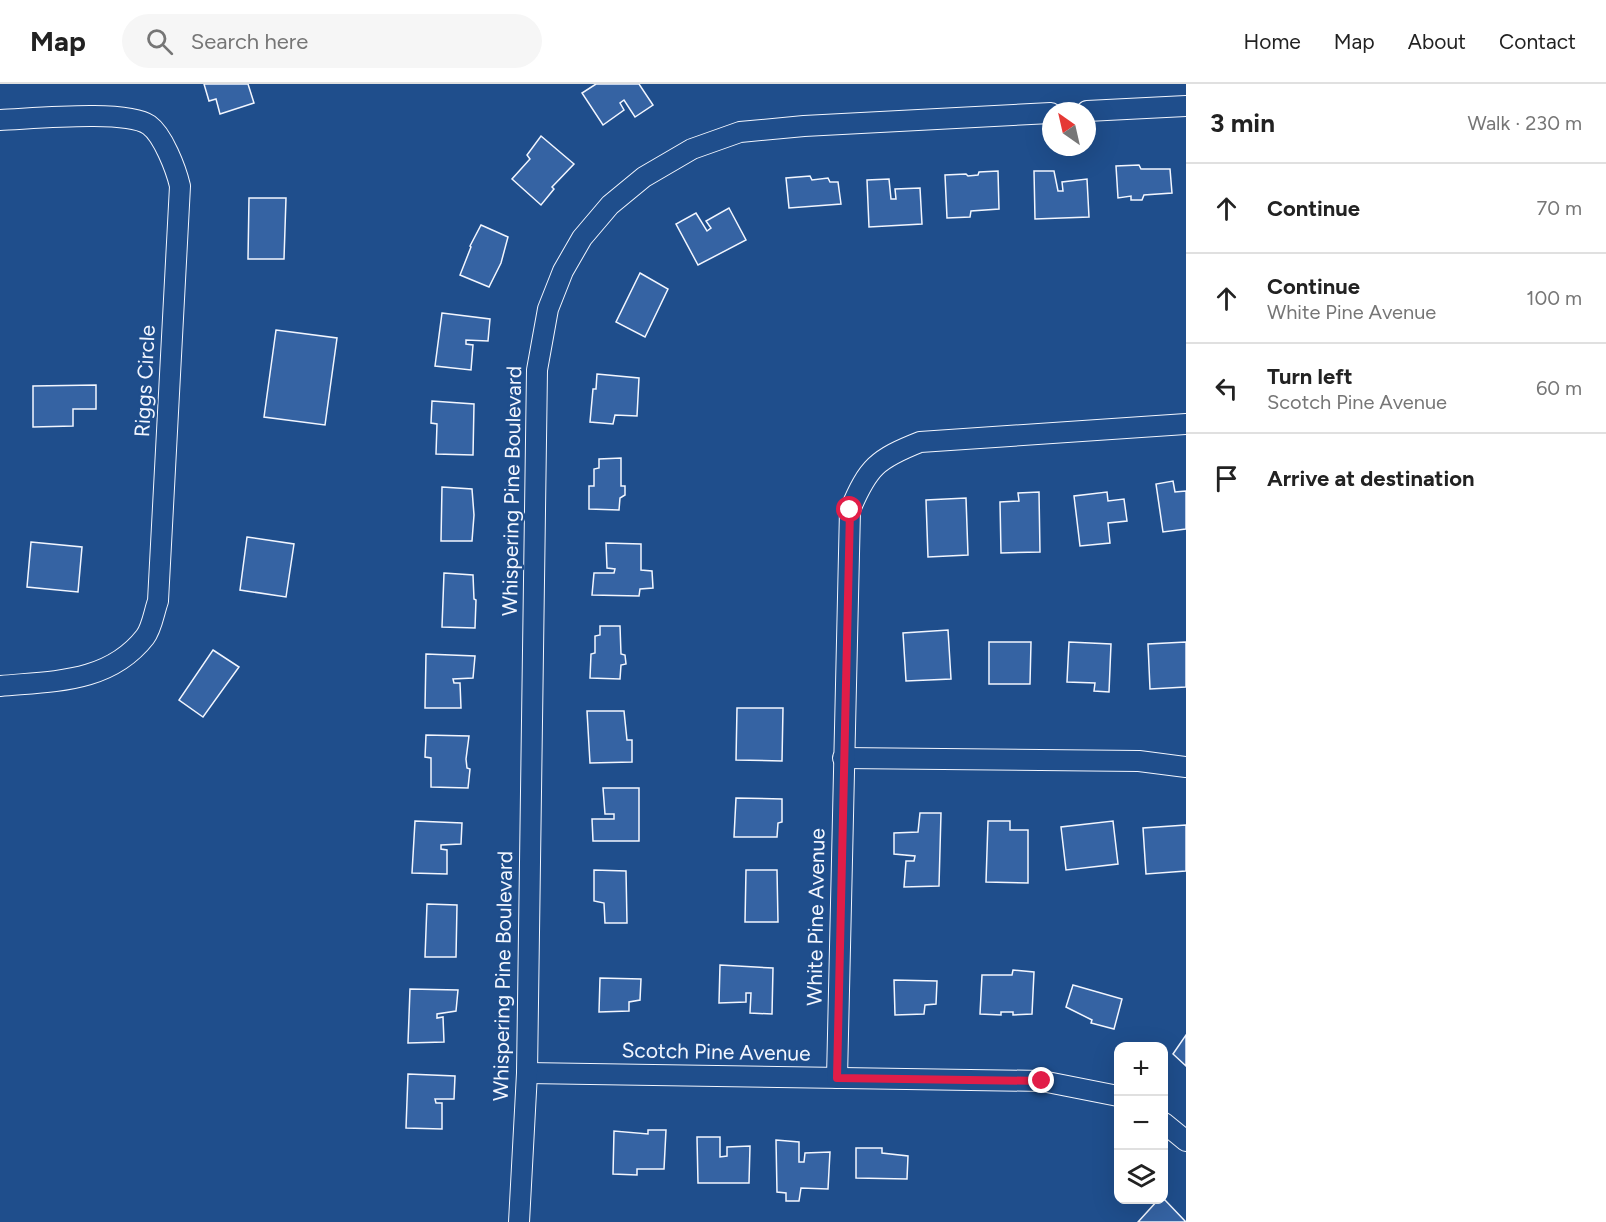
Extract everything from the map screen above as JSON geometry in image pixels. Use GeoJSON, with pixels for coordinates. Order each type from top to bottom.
{"type":"FeatureCollection","features":[{"type":"Feature","properties":{"kind":"street"},"geometry":{"type":"LineString","coordinates":[[1096,111],[1186,106]]}},
{"type":"Feature","properties":{"kind":"street","name":"Whispering Pine Boulevard"},"geometry":{"type":"LineString","coordinates":[[519,1222],[526,1073],[537,370],[548,309],[563,271],[582,238],[610,205],[644,177],[692,150],[740,132],[804,126],[1042,113]]}},
{"type":"Feature","properties":{"kind":"street","name":"Riggs Circle"},"geometry":{"type":"LineString","coordinates":[[0,120],[128,118],[149,125],[174,161],[180,186],[158,601],[147,635],[116,665],[87,676],[0,687]]}},
{"type":"Feature","properties":{"kind":"street","name":"White Pine Avenue"},"geometry":{"type":"LineString","coordinates":[[837,1078],[850,510],[862,480],[888,454],[920,442],[1186,424]]}},
{"type":"Feature","properties":{"kind":"street"},"geometry":{"type":"LineString","coordinates":[[843,758],[1139,761],[1186,767]]}},
{"type":"Feature","properties":{"kind":"street","name":"Scotch Pine Avenue"},"geometry":{"type":"LineString","coordinates":[[526,1073],[1042,1081],[1114,1095]]}},
{"type":"Feature","properties":{"kind":"street"},"geometry":{"type":"LineString","coordinates":[[1168,1126],[1186,1141]]}},
{"type":"Feature","properties":{"kind":"building"},"geometry":{"type":"Polygon","coordinates":[[[204,84],[248,84],[254,103],[220,114],[216,99],[209,101],[204,84]]]}},
{"type":"Feature","properties":{"kind":"building"},"geometry":{"type":"Polygon","coordinates":[[[596,84],[639,84],[653,105],[635,117],[624,100],[620,103],[624,110],[603,125],[582,93],[596,84]]]}},
{"type":"Feature","properties":{"kind":"building"},"geometry":{"type":"Polygon","coordinates":[[[541,136],[574,164],[552,187],[554,189],[541,205],[512,179],[530,159],[527,155],[541,136]]]}},
{"type":"Feature","properties":{"kind":"building"},"geometry":{"type":"Polygon","coordinates":[[[1139,165],[1141,169],[1170,169],[1172,193],[1144,195],[1142,200],[1131,200],[1131,196],[1118,198],[1116,166],[1139,165]]]}},
{"type":"Feature","properties":{"kind":"building"},"geometry":{"type":"Polygon","coordinates":[[[998,171],[999,209],[971,211],[970,217],[947,218],[945,175],[966,174],[968,176],[978,175],[979,172],[998,171]]]}},
{"type":"Feature","properties":{"kind":"building"},"geometry":{"type":"Polygon","coordinates":[[[1034,171],[1054,171],[1058,191],[1063,191],[1062,182],[1087,179],[1089,217],[1035,219],[1034,171]]]}},
{"type":"Feature","properties":{"kind":"building"},"geometry":{"type":"Polygon","coordinates":[[[810,176],[812,180],[828,178],[830,182],[838,182],[841,204],[789,208],[786,178],[810,176]]]}},
{"type":"Feature","properties":{"kind":"building"},"geometry":{"type":"Polygon","coordinates":[[[889,179],[891,199],[896,199],[895,189],[920,188],[922,224],[869,227],[867,180],[889,179]]]}},
{"type":"Feature","properties":{"kind":"building"},"geometry":{"type":"Polygon","coordinates":[[[249,198],[286,198],[284,259],[248,259],[249,198]]]}},
{"type":"Feature","properties":{"kind":"building"},"geometry":{"type":"Polygon","coordinates":[[[729,208],[746,240],[698,265],[676,224],[696,213],[707,231],[711,228],[706,221],[729,208]]]}},
{"type":"Feature","properties":{"kind":"building"},"geometry":{"type":"Polygon","coordinates":[[[481,225],[508,237],[501,263],[489,287],[460,275],[470,246],[481,225]]]}},
{"type":"Feature","properties":{"kind":"building"},"geometry":{"type":"Polygon","coordinates":[[[640,273],[668,289],[645,337],[616,322],[640,273]]]}},
{"type":"Feature","properties":{"kind":"building"},"geometry":{"type":"Polygon","coordinates":[[[442,313],[490,319],[488,341],[466,340],[466,344],[473,345],[471,370],[435,366],[442,313]]]}},
{"type":"Feature","properties":{"kind":"building"},"geometry":{"type":"Polygon","coordinates":[[[276,330],[337,338],[325,425],[264,417],[276,330]]]}},
{"type":"Feature","properties":{"kind":"building"},"geometry":{"type":"Polygon","coordinates":[[[597,374],[639,378],[637,416],[615,415],[613,424],[590,422],[597,374]]]}},
{"type":"Feature","properties":{"kind":"building"},"geometry":{"type":"Polygon","coordinates":[[[96,385],[96,409],[73,409],[73,426],[33,427],[33,386],[96,385]]]}},
{"type":"Feature","properties":{"kind":"building"},"geometry":{"type":"Polygon","coordinates":[[[432,401],[474,404],[473,455],[436,454],[437,424],[431,423],[432,401]]]}},
{"type":"Feature","properties":{"kind":"building"},"geometry":{"type":"Polygon","coordinates":[[[621,458],[621,486],[625,486],[625,495],[620,498],[619,510],[589,509],[589,486],[594,486],[594,469],[599,468],[599,459],[621,458]]]}},
{"type":"Feature","properties":{"kind":"building"},"geometry":{"type":"Polygon","coordinates":[[[1173,481],[1175,492],[1186,491],[1186,529],[1163,532],[1156,484],[1173,481]]]}},
{"type":"Feature","properties":{"kind":"building"},"geometry":{"type":"Polygon","coordinates":[[[442,487],[472,489],[474,515],[472,541],[441,541],[442,487]]]}},
{"type":"Feature","properties":{"kind":"building"},"geometry":{"type":"Polygon","coordinates":[[[1039,492],[1040,552],[1001,553],[1000,502],[1019,501],[1018,493],[1039,492]]]}},
{"type":"Feature","properties":{"kind":"building"},"geometry":{"type":"Polygon","coordinates":[[[1107,492],[1108,501],[1124,499],[1127,521],[1108,523],[1110,543],[1080,546],[1074,496],[1107,492]]]}},
{"type":"Feature","properties":{"kind":"building"},"geometry":{"type":"Polygon","coordinates":[[[966,498],[968,555],[928,557],[926,500],[966,498]]]}},
{"type":"Feature","properties":{"kind":"building"},"geometry":{"type":"Polygon","coordinates":[[[247,537],[294,544],[286,597],[240,590],[247,537]]]}},
{"type":"Feature","properties":{"kind":"building"},"geometry":{"type":"Polygon","coordinates":[[[31,542],[82,547],[78,592],[27,587],[31,542]]]}},
{"type":"Feature","properties":{"kind":"building"},"geometry":{"type":"Polygon","coordinates":[[[606,543],[641,544],[641,570],[652,571],[653,588],[640,589],[639,596],[592,595],[594,573],[614,573],[615,569],[607,568],[606,543]]]}},
{"type":"Feature","properties":{"kind":"building"},"geometry":{"type":"Polygon","coordinates":[[[444,573],[473,575],[474,599],[476,600],[475,628],[442,627],[444,573]]]}},
{"type":"Feature","properties":{"kind":"building"},"geometry":{"type":"Polygon","coordinates":[[[600,626],[620,626],[621,654],[625,655],[626,664],[621,665],[620,679],[590,678],[591,654],[595,653],[595,636],[600,635],[600,626]]]}},
{"type":"Feature","properties":{"kind":"building"},"geometry":{"type":"Polygon","coordinates":[[[948,630],[951,679],[906,681],[903,633],[948,630]]]}},
{"type":"Feature","properties":{"kind":"building"},"geometry":{"type":"Polygon","coordinates":[[[989,642],[1031,642],[1030,684],[989,684],[989,642]]]}},
{"type":"Feature","properties":{"kind":"building"},"geometry":{"type":"Polygon","coordinates":[[[1069,642],[1111,644],[1109,692],[1094,691],[1095,683],[1067,682],[1069,642]]]}},
{"type":"Feature","properties":{"kind":"building"},"geometry":{"type":"Polygon","coordinates":[[[1186,642],[1186,687],[1150,689],[1148,644],[1186,642]]]}},
{"type":"Feature","properties":{"kind":"building"},"geometry":{"type":"Polygon","coordinates":[[[213,650],[239,667],[203,717],[179,700],[213,650]]]}},
{"type":"Feature","properties":{"kind":"building"},"geometry":{"type":"Polygon","coordinates":[[[426,654],[475,656],[473,678],[453,679],[454,683],[460,683],[461,708],[425,708],[426,654]]]}},
{"type":"Feature","properties":{"kind":"building"},"geometry":{"type":"Polygon","coordinates":[[[737,708],[783,708],[782,761],[736,760],[737,708]]]}},
{"type":"Feature","properties":{"kind":"building"},"geometry":{"type":"Polygon","coordinates":[[[587,711],[624,711],[627,740],[632,740],[632,762],[590,763],[587,711]]]}},
{"type":"Feature","properties":{"kind":"building"},"geometry":{"type":"Polygon","coordinates":[[[426,735],[469,736],[466,759],[467,768],[470,769],[468,788],[431,787],[431,758],[425,757],[426,735]]]}},
{"type":"Feature","properties":{"kind":"building"},"geometry":{"type":"Polygon","coordinates":[[[603,788],[639,788],[639,841],[593,841],[592,819],[614,819],[614,814],[605,814],[603,788]]]}},
{"type":"Feature","properties":{"kind":"building"},"geometry":{"type":"Polygon","coordinates":[[[736,798],[782,799],[782,822],[778,823],[777,837],[734,837],[736,798]]]}},
{"type":"Feature","properties":{"kind":"building"},"geometry":{"type":"Polygon","coordinates":[[[920,813],[941,813],[939,886],[904,887],[906,861],[914,861],[915,856],[894,854],[894,833],[918,832],[920,813]]]}},
{"type":"Feature","properties":{"kind":"building"},"geometry":{"type":"Polygon","coordinates":[[[415,821],[462,823],[461,844],[441,845],[441,849],[447,850],[447,874],[412,873],[415,821]]]}},
{"type":"Feature","properties":{"kind":"building"},"geometry":{"type":"Polygon","coordinates":[[[988,821],[1010,821],[1010,830],[1028,830],[1028,883],[986,882],[988,821]]]}},
{"type":"Feature","properties":{"kind":"building"},"geometry":{"type":"Polygon","coordinates":[[[1113,821],[1118,864],[1066,870],[1061,827],[1113,821]]]}},
{"type":"Feature","properties":{"kind":"building"},"geometry":{"type":"Polygon","coordinates":[[[1186,825],[1186,871],[1146,874],[1143,828],[1186,825]]]}},
{"type":"Feature","properties":{"kind":"building"},"geometry":{"type":"Polygon","coordinates":[[[594,870],[626,871],[627,923],[605,923],[604,903],[594,901],[594,870]]]}},
{"type":"Feature","properties":{"kind":"building"},"geometry":{"type":"Polygon","coordinates":[[[746,870],[777,870],[778,922],[745,922],[746,870]]]}},
{"type":"Feature","properties":{"kind":"building"},"geometry":{"type":"Polygon","coordinates":[[[427,904],[457,905],[456,957],[425,957],[427,904]]]}},
{"type":"Feature","properties":{"kind":"building"},"geometry":{"type":"Polygon","coordinates":[[[720,965],[773,968],[772,1014],[750,1013],[751,993],[746,993],[746,1002],[719,1003],[720,965]]]}},
{"type":"Feature","properties":{"kind":"building"},"geometry":{"type":"Polygon","coordinates":[[[1013,970],[1034,972],[1032,1014],[1013,1015],[1013,1012],[1001,1012],[1001,1015],[980,1014],[982,975],[1012,975],[1013,970]]]}},
{"type":"Feature","properties":{"kind":"building"},"geometry":{"type":"Polygon","coordinates":[[[600,978],[641,979],[640,1000],[629,1002],[629,1011],[599,1012],[600,978]]]}},
{"type":"Feature","properties":{"kind":"building"},"geometry":{"type":"Polygon","coordinates":[[[894,980],[937,981],[936,1004],[925,1005],[924,1014],[895,1015],[894,980]]]}},
{"type":"Feature","properties":{"kind":"building"},"geometry":{"type":"Polygon","coordinates":[[[1073,985],[1122,999],[1114,1029],[1091,1023],[1092,1020],[1066,1007],[1073,985]]]}},
{"type":"Feature","properties":{"kind":"building"},"geometry":{"type":"Polygon","coordinates":[[[410,989],[458,990],[456,1011],[437,1014],[437,1018],[443,1017],[444,1042],[408,1043],[410,989]]]}},
{"type":"Feature","properties":{"kind":"building"},"geometry":{"type":"Polygon","coordinates":[[[1186,1035],[1186,1066],[1173,1054],[1186,1035]]]}},
{"type":"Feature","properties":{"kind":"building"},"geometry":{"type":"Polygon","coordinates":[[[408,1074],[455,1076],[454,1099],[435,1099],[436,1103],[442,1103],[442,1129],[406,1128],[408,1074]]]}},
{"type":"Feature","properties":{"kind":"building"},"geometry":{"type":"Polygon","coordinates":[[[648,1130],[666,1130],[664,1169],[637,1169],[637,1175],[613,1174],[614,1131],[648,1134],[648,1130]]]}},
{"type":"Feature","properties":{"kind":"building"},"geometry":{"type":"Polygon","coordinates":[[[697,1137],[720,1137],[720,1157],[727,1156],[727,1147],[750,1146],[749,1183],[698,1183],[697,1137]]]}},
{"type":"Feature","properties":{"kind":"building"},"geometry":{"type":"Polygon","coordinates":[[[776,1140],[799,1142],[799,1162],[804,1162],[805,1153],[830,1152],[828,1189],[801,1188],[799,1201],[786,1201],[786,1193],[777,1192],[776,1140]]]}},
{"type":"Feature","properties":{"kind":"building"},"geometry":{"type":"Polygon","coordinates":[[[856,1148],[882,1148],[882,1153],[908,1156],[907,1179],[856,1178],[856,1148]]]}},
{"type":"Feature","properties":{"kind":"building"},"geometry":{"type":"Polygon","coordinates":[[[1168,1203],[1186,1222],[1138,1222],[1154,1204],[1168,1203]]]}},
{"type":"Feature","properties":{"kind":"route"},"geometry":{"type":"LineString","coordinates":[[850,510],[837,1078],[1042,1081]]}}]}
